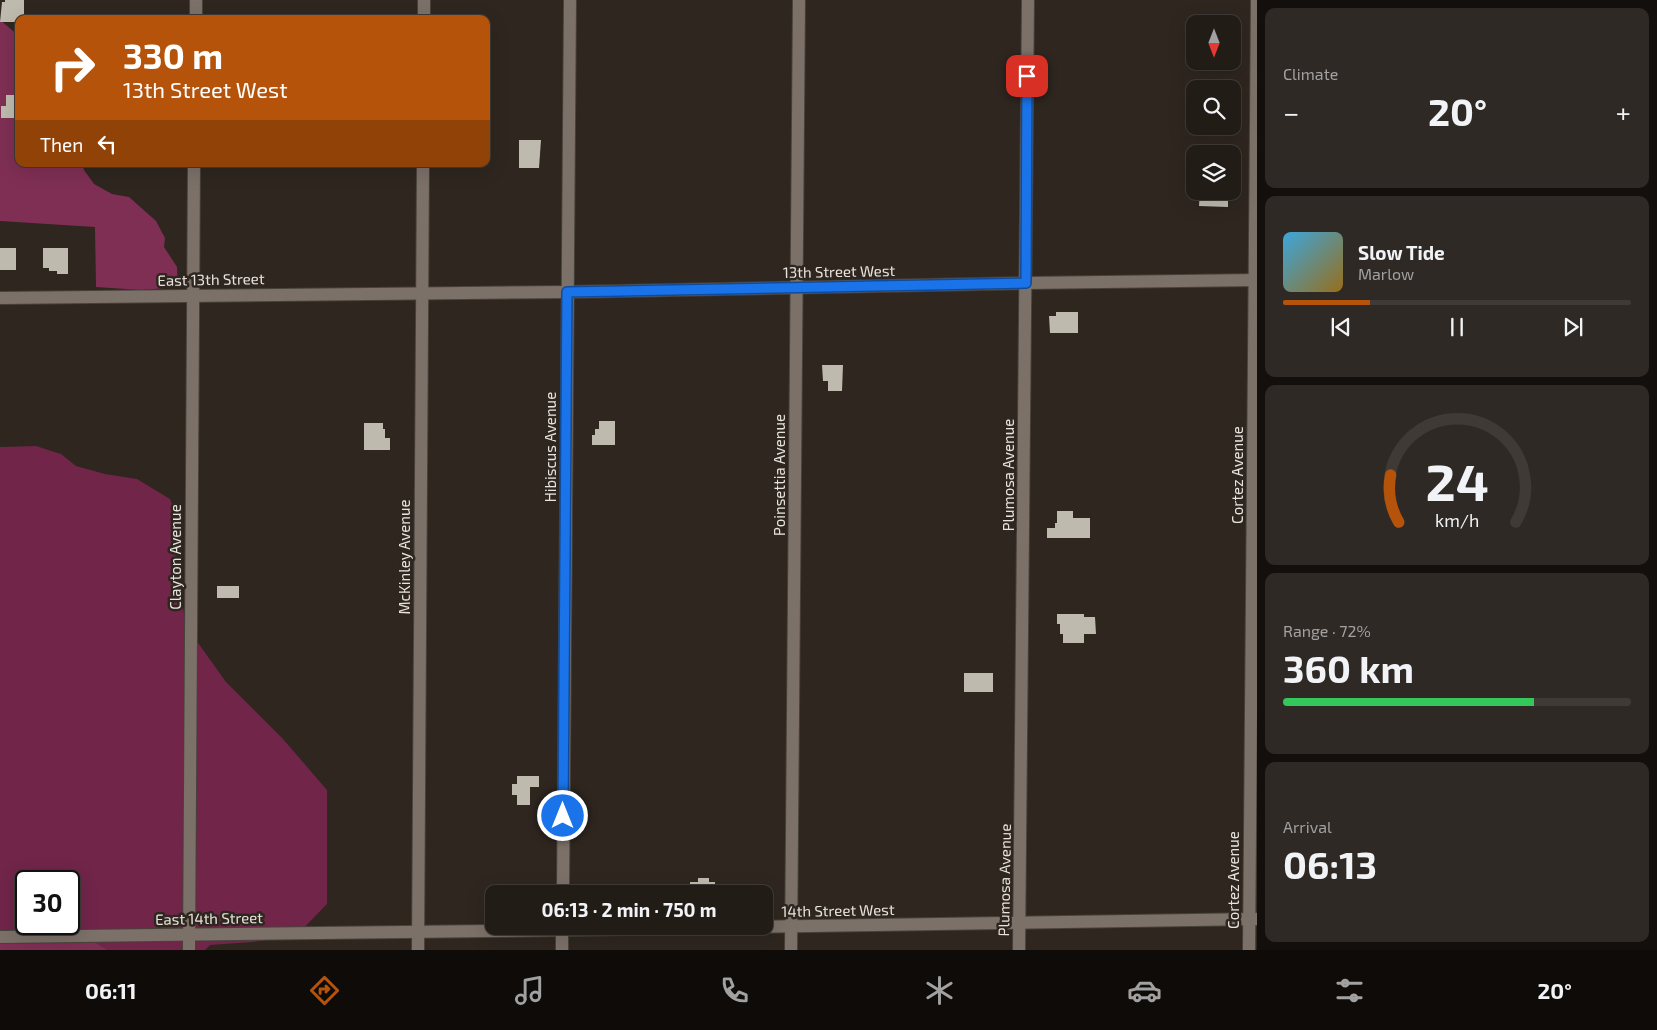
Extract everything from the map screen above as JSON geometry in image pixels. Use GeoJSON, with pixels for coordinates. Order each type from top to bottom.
{"type":"FeatureCollection","features":[{"type":"Feature","properties":{"kind":"street"},"geometry":{"type":"LineString","coordinates":[[196,0],[196,15]]}},
{"type":"Feature","properties":{"kind":"street"},"geometry":{"type":"LineString","coordinates":[[424,0],[424,15]]}},
{"type":"Feature","properties":{"kind":"street","name":"Hibiscus Avenue"},"geometry":{"type":"LineString","coordinates":[[563,885],[570,0]]}},
{"type":"Feature","properties":{"kind":"street","name":"Poinsettia Avenue"},"geometry":{"type":"LineString","coordinates":[[791,950],[798,0]]}},
{"type":"Feature","properties":{"kind":"street","name":"Plumosa Avenue"},"geometry":{"type":"LineString","coordinates":[[1019,950],[1028,0]]}},
{"type":"Feature","properties":{"kind":"street","name":"Cortez Avenue"},"geometry":{"type":"LineString","coordinates":[[1249,950],[1253,919],[1257,0]]}},
{"type":"Feature","properties":{"kind":"street","name":"Clayton Avenue"},"geometry":{"type":"LineString","coordinates":[[189,950],[194,167]]}},
{"type":"Feature","properties":{"kind":"street","name":"McKinley Avenue"},"geometry":{"type":"LineString","coordinates":[[418,950],[423,167]]}},
{"type":"Feature","properties":{"kind":"street","name":"13th Street West"},"geometry":{"type":"LineString","coordinates":[[422,293],[1256,280]]}},
{"type":"Feature","properties":{"kind":"street","name":"East 13th Street"},"geometry":{"type":"LineString","coordinates":[[0,298],[422,293]]}},
{"type":"Feature","properties":{"kind":"street","name":"14th Street West"},"geometry":{"type":"LineString","coordinates":[[773,927],[1253,919]]}},
{"type":"Feature","properties":{"kind":"street","name":"14th Street West"},"geometry":{"type":"LineString","coordinates":[[418,932],[485,930]]}},
{"type":"Feature","properties":{"kind":"street","name":"East 14th Street"},"geometry":{"type":"LineString","coordinates":[[0,937],[418,932]]}},
{"type":"Feature","properties":{"kind":"street"},"geometry":{"type":"LineString","coordinates":[[562,935],[562,950]]}},
{"type":"Feature","properties":{"kind":"shaded area"},"geometry":{"type":"Polygon","coordinates":[[[0,20],[15,33],[15,167],[83,167],[94,184],[112,194],[129,197],[156,221],[165,238],[164,247],[177,267],[178,287],[141,290],[96,287],[95,227],[0,221],[0,20]]]}},
{"type":"Feature","properties":{"kind":"shaded area"},"geometry":{"type":"Polygon","coordinates":[[[36,446],[61,454],[76,466],[105,474],[137,479],[170,499],[176,513],[177,569],[186,626],[226,682],[283,739],[327,790],[327,904],[296,936],[210,945],[205,950],[108,950],[80,933],[80,870],[15,870],[15,933],[0,934],[0,447],[36,446]]]}},
{"type":"Feature","properties":{"kind":"shaded area"},"geometry":{"type":"Polygon","coordinates":[[[80,933],[108,950],[0,950],[0,934],[80,935],[80,933]]]}},
{"type":"Feature","properties":{"kind":"building"},"geometry":{"type":"Polygon","coordinates":[[[5,0],[24,0],[24,15],[15,15],[15,22],[0,22],[2,2],[5,2],[5,0]]]}},
{"type":"Feature","properties":{"kind":"building"},"geometry":{"type":"Polygon","coordinates":[[[6,95],[15,95],[15,118],[1,118],[1,106],[6,106],[6,95]]]}},
{"type":"Feature","properties":{"kind":"building"},"geometry":{"type":"Polygon","coordinates":[[[519,140],[541,140],[539,168],[519,168],[519,140]]]}},
{"type":"Feature","properties":{"kind":"building"},"geometry":{"type":"Polygon","coordinates":[[[1199,200],[1228,200],[1228,207],[1199,206],[1199,200]]]}},
{"type":"Feature","properties":{"kind":"building"},"geometry":{"type":"Polygon","coordinates":[[[0,248],[16,248],[16,270],[0,270],[0,248]]]}},
{"type":"Feature","properties":{"kind":"building"},"geometry":{"type":"Polygon","coordinates":[[[43,248],[68,248],[68,274],[57,274],[57,271],[49,271],[49,268],[43,268],[43,248]]]}},
{"type":"Feature","properties":{"kind":"building"},"geometry":{"type":"Polygon","coordinates":[[[1056,312],[1078,312],[1078,333],[1050,333],[1049,316],[1056,316],[1056,312]]]}},
{"type":"Feature","properties":{"kind":"building"},"geometry":{"type":"Polygon","coordinates":[[[822,365],[843,365],[842,391],[828,391],[828,381],[823,381],[822,365]]]}},
{"type":"Feature","properties":{"kind":"building"},"geometry":{"type":"Polygon","coordinates":[[[599,421],[615,421],[615,445],[592,445],[592,435],[595,435],[595,429],[599,429],[599,421]]]}},
{"type":"Feature","properties":{"kind":"building"},"geometry":{"type":"Polygon","coordinates":[[[364,423],[383,423],[385,438],[390,438],[390,450],[364,450],[364,423]]]}},
{"type":"Feature","properties":{"kind":"building"},"geometry":{"type":"Polygon","coordinates":[[[1057,511],[1073,511],[1073,518],[1090,518],[1090,538],[1047,538],[1047,528],[1055,528],[1055,523],[1057,523],[1057,511]]]}},
{"type":"Feature","properties":{"kind":"building"},"geometry":{"type":"Polygon","coordinates":[[[217,586],[239,586],[239,598],[217,598],[217,586]]]}},
{"type":"Feature","properties":{"kind":"building"},"geometry":{"type":"Polygon","coordinates":[[[1057,614],[1084,614],[1084,617],[1095,617],[1096,634],[1084,634],[1084,643],[1063,643],[1063,634],[1060,634],[1060,624],[1057,624],[1057,614]]]}},
{"type":"Feature","properties":{"kind":"building"},"geometry":{"type":"Polygon","coordinates":[[[964,673],[993,673],[993,692],[964,692],[964,673]]]}},
{"type":"Feature","properties":{"kind":"building"},"geometry":{"type":"Polygon","coordinates":[[[517,776],[539,776],[539,787],[530,787],[530,805],[517,805],[517,795],[512,795],[512,784],[517,784],[517,776]]]}},
{"type":"Feature","properties":{"kind":"building"},"geometry":{"type":"Polygon","coordinates":[[[698,878],[709,878],[709,882],[715,882],[715,885],[690,885],[690,882],[698,882],[698,878]]]}},
{"type":"Feature","properties":{"kind":"route"},"geometry":{"type":"LineString","coordinates":[[563,816],[567,292],[1026,283],[1027,76]]}}]}
